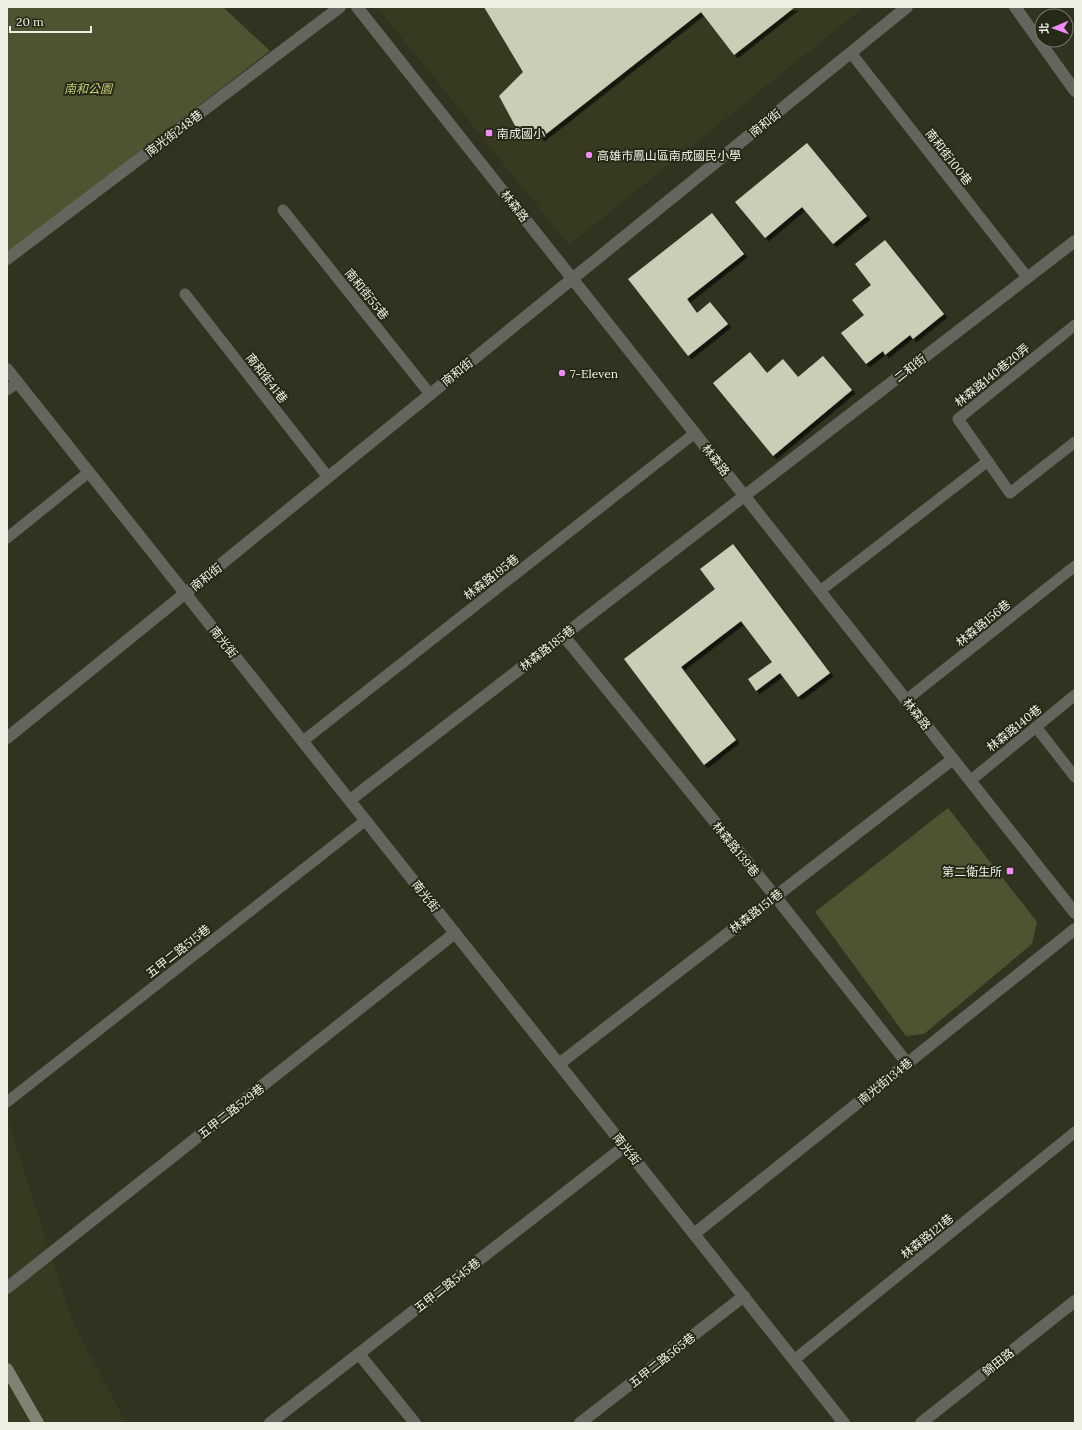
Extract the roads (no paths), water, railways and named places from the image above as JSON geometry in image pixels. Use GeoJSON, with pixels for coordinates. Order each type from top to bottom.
{"type":"FeatureCollection","features":[{"type":"Feature","properties":{"kind":"main road"},"geometry":{"type":"LineString","coordinates":[[7,1370],[38,1423]]}},
{"type":"Feature","properties":{"kind":"street","name":"南光街248巷"},"geometry":{"type":"LineString","coordinates":[[7,259],[340,7]]}},
{"type":"Feature","properties":{"kind":"street","name":"林森路"},"geometry":{"type":"LineString","coordinates":[[357,7],[1075,913]]}},
{"type":"Feature","properties":{"kind":"street","name":"南和街"},"geometry":{"type":"LineString","coordinates":[[7,738],[907,7]]}},
{"type":"Feature","properties":{"kind":"street"},"geometry":{"type":"LineString","coordinates":[[1014,7],[1075,91]]}},
{"type":"Feature","properties":{"kind":"street","name":"二和街"},"geometry":{"type":"LineString","coordinates":[[744,496],[1075,241]]}},
{"type":"Feature","properties":{"kind":"street","name":"南光街"},"geometry":{"type":"LineString","coordinates":[[7,368],[844,1423]]}},
{"type":"Feature","properties":{"kind":"street","name":"林森路185巷"},"geometry":{"type":"LineString","coordinates":[[350,800],[744,496]]}},
{"type":"Feature","properties":{"kind":"street","name":"林森路139巷"},"geometry":{"type":"LineString","coordinates":[[563,635],[775,896],[907,1064]]}},
{"type":"Feature","properties":{"kind":"street","name":"林森路151巷"},"geometry":{"type":"LineString","coordinates":[[559,1064],[952,759]]}},
{"type":"Feature","properties":{"kind":"street","name":"南光街134巷"},"geometry":{"type":"LineString","coordinates":[[694,1234],[1075,929]]}},
{"type":"Feature","properties":{"kind":"street","name":"五甲二路529巷"},"geometry":{"type":"LineString","coordinates":[[7,1288],[455,933]]}},
{"type":"Feature","properties":{"kind":"street","name":"五甲二路545巷"},"geometry":{"type":"LineString","coordinates":[[270,1423],[625,1146]]}},
{"type":"Feature","properties":{"kind":"street","name":"五甲二路565巷"},"geometry":{"type":"LineString","coordinates":[[580,1423],[744,1296]]}},
{"type":"Feature","properties":{"kind":"street","name":"錦田路"},"geometry":{"type":"LineString","coordinates":[[921,1423],[1075,1301]]}},
{"type":"Feature","properties":{"kind":"street"},"geometry":{"type":"LineString","coordinates":[[359,1354],[414,1423]]}},
{"type":"Feature","properties":{"kind":"lane","name":"南和街100巷"},"geometry":{"type":"LineString","coordinates":[[850,53],[1028,277]]}},
{"type":"Feature","properties":{"kind":"lane","name":"南和街55巷"},"geometry":{"type":"LineString","coordinates":[[283,210],[430,394]]}},
{"type":"Feature","properties":{"kind":"lane","name":"南和街41巷"},"geometry":{"type":"LineString","coordinates":[[185,294],[328,477]]}},
{"type":"Feature","properties":{"kind":"lane","name":"林森路140巷20弄"},"geometry":{"type":"LineString","coordinates":[[1075,325],[958,419],[1010,493],[1075,442]]}},
{"type":"Feature","properties":{"kind":"lane"},"geometry":{"type":"LineString","coordinates":[[7,390],[18,382]]}},
{"type":"Feature","properties":{"kind":"lane","name":"林森路195巷"},"geometry":{"type":"LineString","coordinates":[[303,741],[695,433]]}},
{"type":"Feature","properties":{"kind":"lane"},"geometry":{"type":"LineString","coordinates":[[820,590],[988,461]]}},
{"type":"Feature","properties":{"kind":"lane"},"geometry":{"type":"LineString","coordinates":[[7,538],[90,472]]}},
{"type":"Feature","properties":{"kind":"lane","name":"林森路156巷"},"geometry":{"type":"LineString","coordinates":[[906,700],[1075,566]]}},
{"type":"Feature","properties":{"kind":"lane","name":"林森路140巷"},"geometry":{"type":"LineString","coordinates":[[970,781],[1075,696]]}},
{"type":"Feature","properties":{"kind":"lane"},"geometry":{"type":"LineString","coordinates":[[1036,728],[1075,777]]}},
{"type":"Feature","properties":{"kind":"lane","name":"五甲二路515巷"},"geometry":{"type":"LineString","coordinates":[[7,1102],[366,820]]}},
{"type":"Feature","properties":{"kind":"lane","name":"林森路121巷"},"geometry":{"type":"LineString","coordinates":[[794,1360],[1075,1132]]}},
{"type":"Feature","properties":{"kind":"place","name":"南成國小"},"geometry":{"type":"Point","coordinates":[489,133]}},
{"type":"Feature","properties":{"kind":"place","name":"高雄市鳳山區南成國民小學"},"geometry":{"type":"Point","coordinates":[589,155]}},
{"type":"Feature","properties":{"kind":"place","name":"7-Eleven"},"geometry":{"type":"Point","coordinates":[562,373]}},
{"type":"Feature","properties":{"kind":"place","name":"第二衛生所"},"geometry":{"type":"Point","coordinates":[1010,871]}},
{"type":"Feature","properties":{"kind":"park label","name":"南和公園"},"geometry":{"type":"Point","coordinates":[88,88]}}]}
